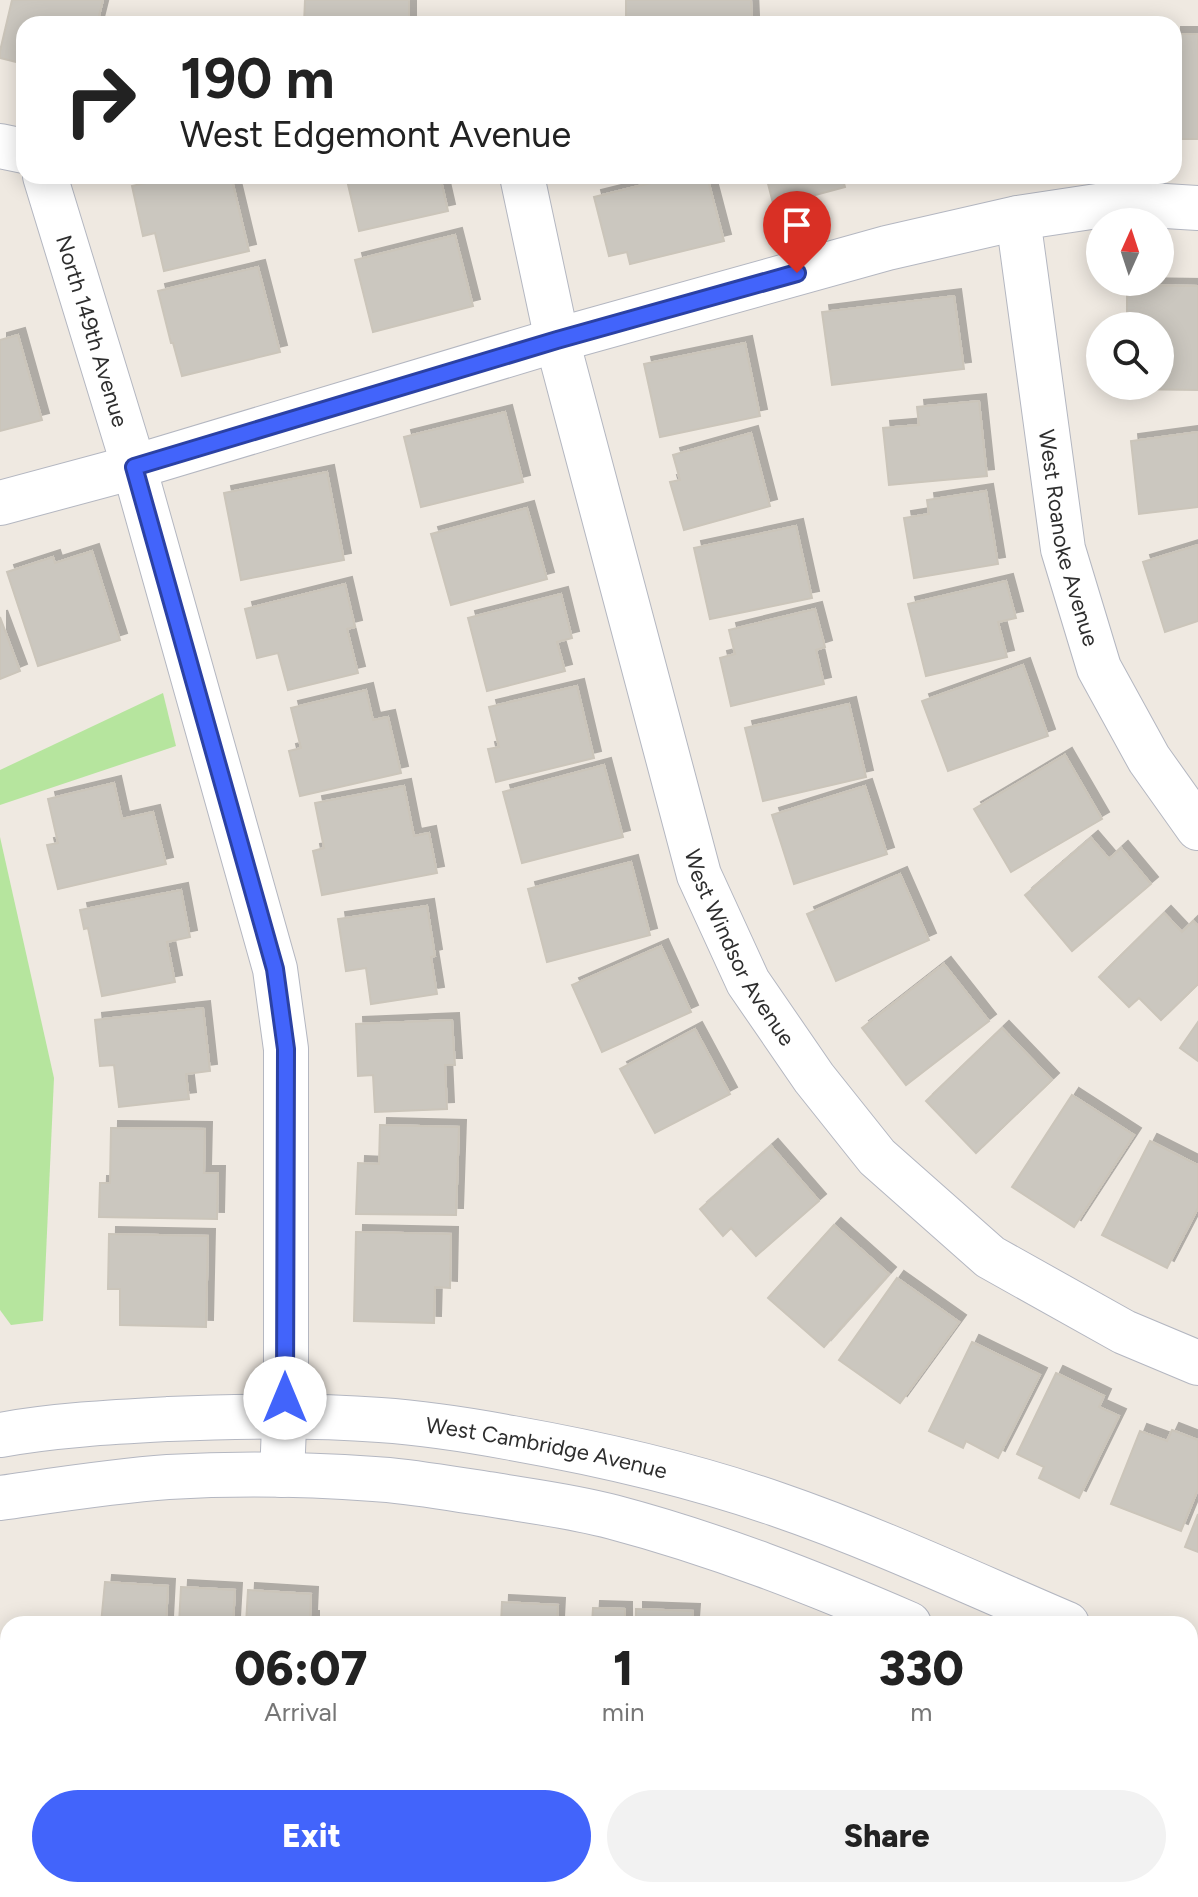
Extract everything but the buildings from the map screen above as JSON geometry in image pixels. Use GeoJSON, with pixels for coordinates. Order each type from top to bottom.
{"type":"FeatureCollection","features":[{"type":"Feature","properties":{"kind":"street","name":"North 149th Avenue"},"geometry":{"type":"LineString","coordinates":[[47,184],[134,467],[275,969],[286,1049],[285,1416],[282,1475]]}},
{"type":"Feature","properties":{"kind":"street","name":"West Windsor Avenue"},"geometry":{"type":"LineString","coordinates":[[524,184],[557,340],[699,875],[748,982],[814,1078],[877,1157],[990,1257],[1124,1332],[1198,1363]]}},
{"type":"Feature","properties":{"kind":"street"},"geometry":{"type":"LineString","coordinates":[[0,503],[134,467],[557,340],[887,248],[1018,218],[1117,203],[1198,208]]}},
{"type":"Feature","properties":{"kind":"street","name":"West Roanoke Avenue"},"geometry":{"type":"LineString","coordinates":[[1018,218],[1063,549],[1099,668],[1149,759],[1198,828]]}},
{"type":"Feature","properties":{"kind":"street","name":"West Cambridge Avenue"},"geometry":{"type":"LineString","coordinates":[[0,1435],[116,1421],[285,1416],[381,1420],[539,1442],[645,1464],[776,1504],[1048,1616]]}},
{"type":"Feature","properties":{"kind":"street"},"geometry":{"type":"LineString","coordinates":[[0,1498],[168,1477],[282,1475],[377,1479],[535,1501],[610,1516],[718,1548],[890,1616]]}},
{"type":"Feature","properties":{"kind":"green space"},"geometry":{"type":"Polygon","coordinates":[[[163,693],[176,746],[0,805],[0,770],[163,693]]]}},
{"type":"Feature","properties":{"kind":"green space"},"geometry":{"type":"Polygon","coordinates":[[[0,837],[54,1078],[43,1321],[11,1325],[0,1310],[0,837]]]}},
{"type":"Feature","properties":{"kind":"route"},"geometry":{"type":"LineString","coordinates":[[285,1398],[286,1049],[275,969],[134,467],[557,340],[797,273]]}}]}
